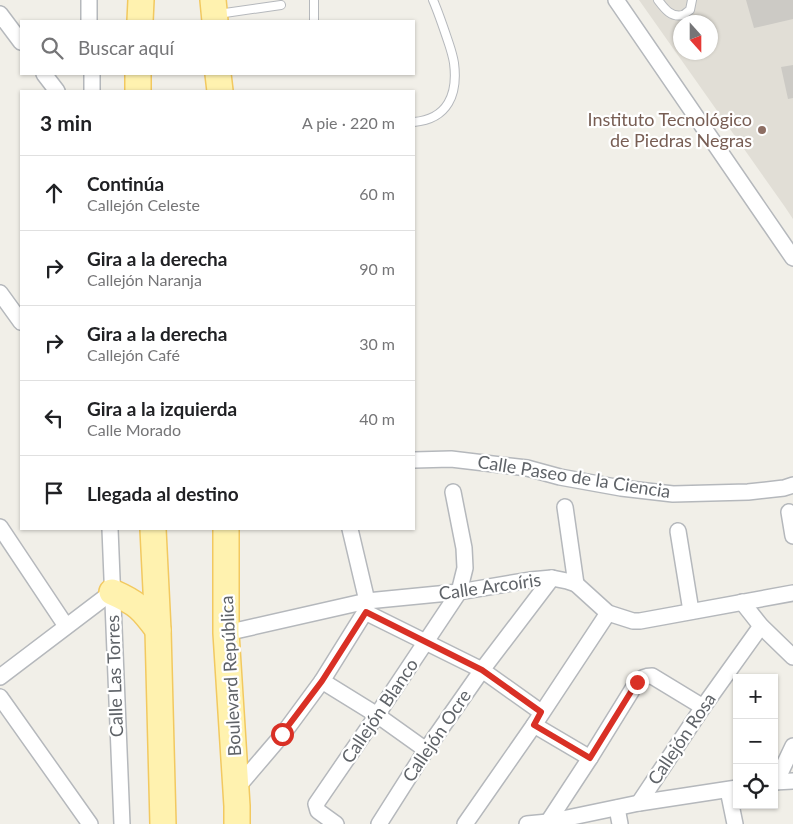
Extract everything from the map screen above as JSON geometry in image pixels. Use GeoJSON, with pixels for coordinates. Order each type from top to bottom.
{"type":"FeatureCollection","features":[{"type":"Feature","properties":{"kind":"main road"},"geometry":{"type":"LineString","coordinates":[[140,20],[141,0]]}},
{"type":"Feature","properties":{"kind":"main road"},"geometry":{"type":"LineString","coordinates":[[138,75],[138,90]]}},
{"type":"Feature","properties":{"kind":"main road"},"geometry":{"type":"LineString","coordinates":[[218,75],[220,90]]}},
{"type":"Feature","properties":{"kind":"main road"},"geometry":{"type":"LineString","coordinates":[[153,530],[158,630],[162,824]]}},
{"type":"Feature","properties":{"kind":"main road","name":"Boulevard República"},"geometry":{"type":"LineString","coordinates":[[226,530],[226,633],[240,811]]}},
{"type":"Feature","properties":{"kind":"main road"},"geometry":{"type":"LineString","coordinates":[[112,592],[141,580],[147,574],[154,560]]}},
{"type":"Feature","properties":{"kind":"main road"},"geometry":{"type":"LineString","coordinates":[[112,592],[138,606],[158,630]]}},
{"type":"Feature","properties":{"kind":"street"},"geometry":{"type":"LineString","coordinates":[[89,0],[90,20]]}},
{"type":"Feature","properties":{"kind":"street"},"geometry":{"type":"LineString","coordinates":[[616,0],[793,258]]}},
{"type":"Feature","properties":{"kind":"street"},"geometry":{"type":"LineString","coordinates":[[0,14],[20,41]]}},
{"type":"Feature","properties":{"kind":"street"},"geometry":{"type":"LineString","coordinates":[[45,75],[56,90]]}},
{"type":"Feature","properties":{"kind":"street"},"geometry":{"type":"LineString","coordinates":[[92,75],[92,90]]}},
{"type":"Feature","properties":{"kind":"street"},"geometry":{"type":"LineString","coordinates":[[0,293],[20,321]]}},
{"type":"Feature","properties":{"kind":"street","name":"Calle Paseo de la Ciencia"},"geometry":{"type":"LineString","coordinates":[[415,460],[451,459],[527,468],[560,477],[621,488],[673,494],[748,492],[784,488],[793,485]]}},
{"type":"Feature","properties":{"kind":"street","name":"Callejón Blanco"},"geometry":{"type":"LineString","coordinates":[[336,824],[318,811],[316,804],[378,716],[459,592],[465,568],[453,492]]}},
{"type":"Feature","properties":{"kind":"street"},"geometry":{"type":"LineString","coordinates":[[565,507],[576,584]]}},
{"type":"Feature","properties":{"kind":"street"},"geometry":{"type":"LineString","coordinates":[[789,512],[793,536]]}},
{"type":"Feature","properties":{"kind":"street"},"geometry":{"type":"LineString","coordinates":[[0,527],[66,626]]}},
{"type":"Feature","properties":{"kind":"street","name":"Calle Las Torres"},"geometry":{"type":"LineString","coordinates":[[110,530],[122,824]]}},
{"type":"Feature","properties":{"kind":"street"},"geometry":{"type":"LineString","coordinates":[[240,811],[282,734],[322,681],[366,606],[350,530]]}},
{"type":"Feature","properties":{"kind":"street"},"geometry":{"type":"LineString","coordinates":[[678,531],[691,611]]}},
{"type":"Feature","properties":{"kind":"street","name":"Calle Arcoíris"},"geometry":{"type":"LineString","coordinates":[[226,633],[366,606],[552,578],[576,584],[608,613],[633,621],[793,593]]}},
{"type":"Feature","properties":{"kind":"street","name":"Callejón Ocre"},"geometry":{"type":"LineString","coordinates":[[378,824],[426,750],[482,670],[552,578]]}},
{"type":"Feature","properties":{"kind":"street"},"geometry":{"type":"LineString","coordinates":[[0,677],[112,592]]}},
{"type":"Feature","properties":{"kind":"street"},"geometry":{"type":"LineString","coordinates":[[742,602],[761,626],[793,657]]}},
{"type":"Feature","properties":{"kind":"street"},"geometry":{"type":"LineString","coordinates":[[366,606],[427,642],[482,670],[538,718],[590,758]]}},
{"type":"Feature","properties":{"kind":"street"},"geometry":{"type":"LineString","coordinates":[[465,824],[608,613]]}},
{"type":"Feature","properties":{"kind":"street","name":"Callejón Rosa"},"geometry":{"type":"LineString","coordinates":[[639,803],[703,707],[761,626]]}},
{"type":"Feature","properties":{"kind":"street"},"geometry":{"type":"LineString","coordinates":[[548,822],[637,682],[644,677],[652,676],[703,707]]}},
{"type":"Feature","properties":{"kind":"street"},"geometry":{"type":"LineString","coordinates":[[322,681],[378,716],[426,750]]}},
{"type":"Feature","properties":{"kind":"street"},"geometry":{"type":"LineString","coordinates":[[0,696],[90,824]]}},
{"type":"Feature","properties":{"kind":"street"},"geometry":{"type":"LineString","coordinates":[[778,776],[793,746]]}},
{"type":"Feature","properties":{"kind":"street"},"geometry":{"type":"LineString","coordinates":[[778,782],[793,781]]}},
{"type":"Feature","properties":{"kind":"street"},"geometry":{"type":"LineString","coordinates":[[527,824],[548,822],[639,803],[732,789],[735,824]]}},
{"type":"Feature","properties":{"kind":"street"},"geometry":{"type":"LineString","coordinates":[[617,808],[620,824]]}},
{"type":"Feature","properties":{"kind":"lane"},"geometry":{"type":"LineString","coordinates":[[314,0],[314,20]]}},
{"type":"Feature","properties":{"kind":"lane"},"geometry":{"type":"LineString","coordinates":[[415,122],[421,122],[440,113],[447,107],[455,86],[454,62],[439,14],[432,0]]}},
{"type":"Feature","properties":{"kind":"lane"},"geometry":{"type":"LineString","coordinates":[[658,0],[673,15],[683,15],[690,10],[692,0]]}},
{"type":"Feature","properties":{"kind":"lane"},"geometry":{"type":"LineString","coordinates":[[214,12],[281,5]]}},
{"type":"Feature","properties":{"kind":"shaded area","name":"Instituto Tecnológico de Piedras Negras"},"geometry":{"type":"Polygon","coordinates":[[[639,0],[793,0],[793,219],[681,60],[718,60],[718,15],[673,15],[673,48],[639,0]]]}},
{"type":"Feature","properties":{"kind":"building"},"geometry":{"type":"Polygon","coordinates":[[[746,0],[793,0],[793,19],[754,28],[746,0]]]}},
{"type":"Feature","properties":{"kind":"building"},"geometry":{"type":"Polygon","coordinates":[[[793,65],[793,98],[788,99],[781,67],[793,65]]]}},
{"type":"Feature","properties":{"kind":"place","name":"Instituto Tecnológico de Piedras Negras"},"geometry":{"type":"Point","coordinates":[762,130]}},
{"type":"Feature","properties":{"kind":"route"},"geometry":{"type":"LineString","coordinates":[[282,734],[322,681],[366,612],[482,670],[541,712],[534,725],[590,758],[637,682]]}}]}
